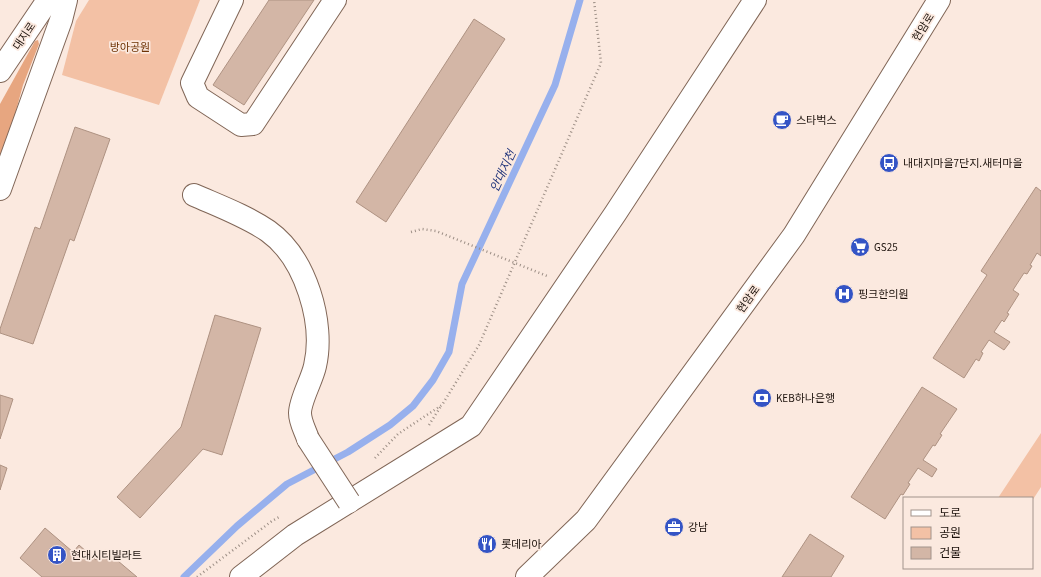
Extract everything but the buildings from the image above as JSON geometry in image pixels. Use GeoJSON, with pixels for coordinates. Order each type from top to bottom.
{"type":"FeatureCollection","features":[{"type":"Feature","properties":{"kind":"street","name":"대지로"},"geometry":{"type":"LineString","coordinates":[[0,72],[48,0]]}},
{"type":"Feature","properties":{"kind":"street"},"geometry":{"type":"LineString","coordinates":[[0,189],[61,20],[66,0]]}},
{"type":"Feature","properties":{"kind":"street"},"geometry":{"type":"LineString","coordinates":[[232,0],[192,83],[198,97],[241,125],[253,124],[335,0]]}},
{"type":"Feature","properties":{"kind":"street"},"geometry":{"type":"LineString","coordinates":[[240,577],[295,535],[471,426],[615,214],[755,0]]}},
{"type":"Feature","properties":{"kind":"street","name":"현암로"},"geometry":{"type":"LineString","coordinates":[[527,577],[586,520],[794,236],[939,0]]}},
{"type":"Feature","properties":{"kind":"street"},"geometry":{"type":"LineString","coordinates":[[194,195],[250,220],[270,232],[287,252],[306,284],[315,310],[318,329],[315,366],[300,411],[301,421],[308,439],[349,502]]}},
{"type":"Feature","properties":{"kind":"path"},"geometry":{"type":"LineString","coordinates":[[371,462],[398,434],[442,405],[479,344],[601,63],[594,0]]}},
{"type":"Feature","properties":{"kind":"path"},"geometry":{"type":"LineString","coordinates":[[411,232],[422,229],[436,231],[554,278]]}},
{"type":"Feature","properties":{"kind":"path"},"geometry":{"type":"LineString","coordinates":[[197,577],[272,521],[285,514]]}},
{"type":"Feature","properties":{"kind":"green space","name":"방아공원"},"geometry":{"type":"Polygon","coordinates":[[[89,0],[200,0],[159,105],[62,75],[76,21],[89,0]]]}},
{"type":"Feature","properties":{"kind":"green space"},"geometry":{"type":"Polygon","coordinates":[[[1041,433],[1041,487],[1033,499],[1033,497],[999,497],[1041,433]]]}},
{"type":"Feature","properties":{"kind":"shaded area"},"geometry":{"type":"Polygon","coordinates":[[[38,40],[39,44],[23,85],[8,140],[0,161],[0,104],[35,41],[38,40]]]}},
{"type":"Feature","properties":{"kind":"waterway","name":"안대지천"},"geometry":{"type":"LineString","coordinates":[[184,577],[237,526],[287,484],[348,452],[390,425],[413,406],[433,380],[449,352],[462,284],[555,85],[580,0]]}},
{"type":"Feature","properties":{"kind":"place","name":"스타벅스"},"geometry":{"type":"Point","coordinates":[782,120]}},
{"type":"Feature","properties":{"kind":"place","name":"내대지마을7단지.새터마을"},"geometry":{"type":"Point","coordinates":[889,163]}},
{"type":"Feature","properties":{"kind":"place","name":"GS25"},"geometry":{"type":"Point","coordinates":[860,247]}},
{"type":"Feature","properties":{"kind":"place","name":"핑크한의원"},"geometry":{"type":"Point","coordinates":[844,294]}},
{"type":"Feature","properties":{"kind":"place","name":"KEB하나은행"},"geometry":{"type":"Point","coordinates":[762,398]}},
{"type":"Feature","properties":{"kind":"place","name":"강남"},"geometry":{"type":"Point","coordinates":[674,527]}},
{"type":"Feature","properties":{"kind":"place","name":"롯데리아"},"geometry":{"type":"Point","coordinates":[487,544]}},
{"type":"Feature","properties":{"kind":"place","name":"현대시티빌라트"},"geometry":{"type":"Point","coordinates":[57,555]}}]}
